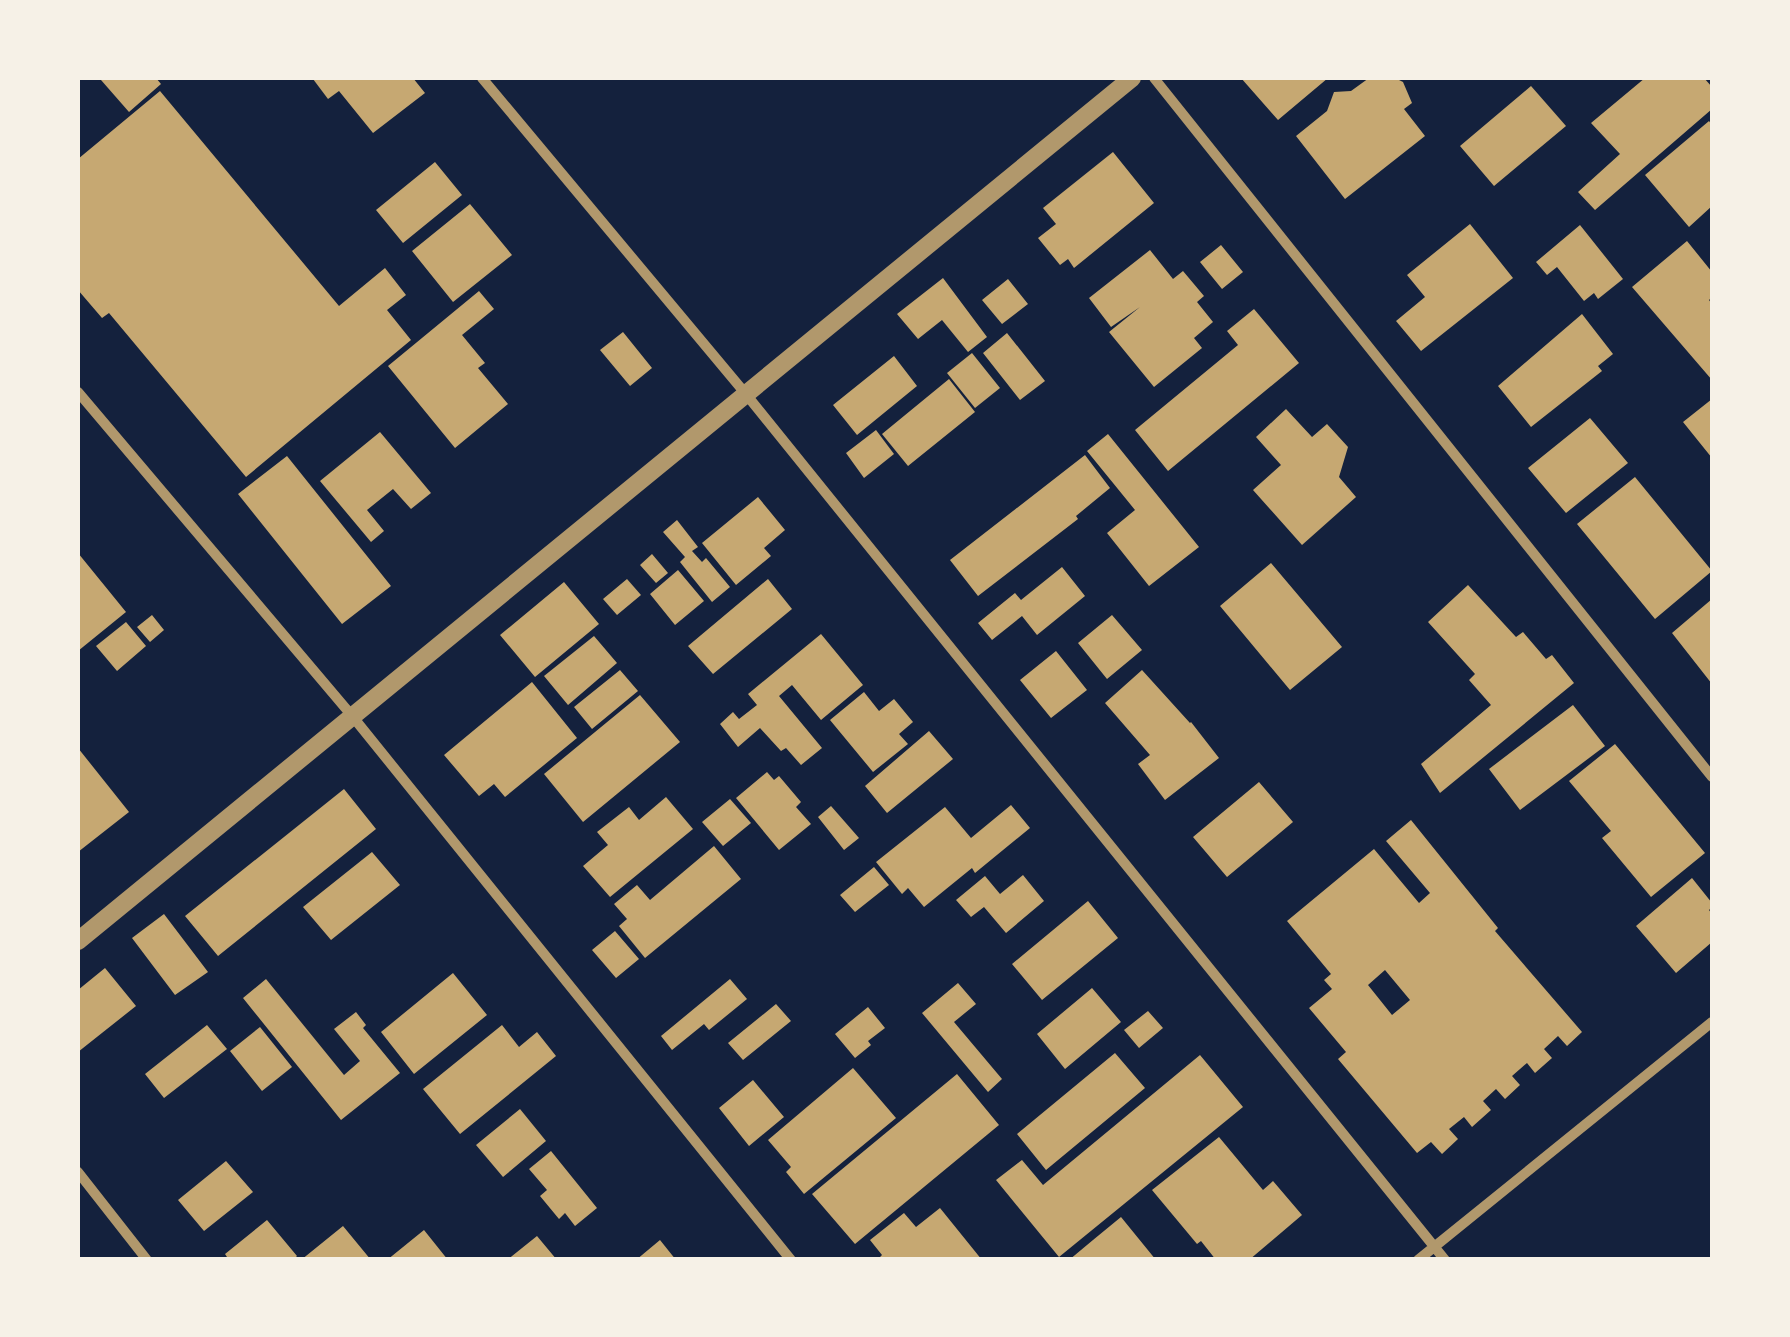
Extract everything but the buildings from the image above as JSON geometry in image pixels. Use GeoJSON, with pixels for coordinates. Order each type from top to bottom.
{"type":"FeatureCollection","features":[{"type":"Feature","properties":{"kind":"street"},"geometry":{"type":"LineString","coordinates":[[482,78],[745,393],[1444,1260]]}},
{"type":"Feature","properties":{"kind":"street"},"geometry":{"type":"LineString","coordinates":[[78,941],[1132,78]]}},
{"type":"Feature","properties":{"kind":"street"},"geometry":{"type":"LineString","coordinates":[[1154,78],[1712,778]]}},
{"type":"Feature","properties":{"kind":"street"},"geometry":{"type":"LineString","coordinates":[[78,392],[353,718],[791,1260]]}},
{"type":"Feature","properties":{"kind":"street"},"geometry":{"type":"LineString","coordinates":[[1418,1260],[1712,1022]]}},
{"type":"Feature","properties":{"kind":"street"},"geometry":{"type":"LineString","coordinates":[[78,1172],[148,1260]]}}]}
